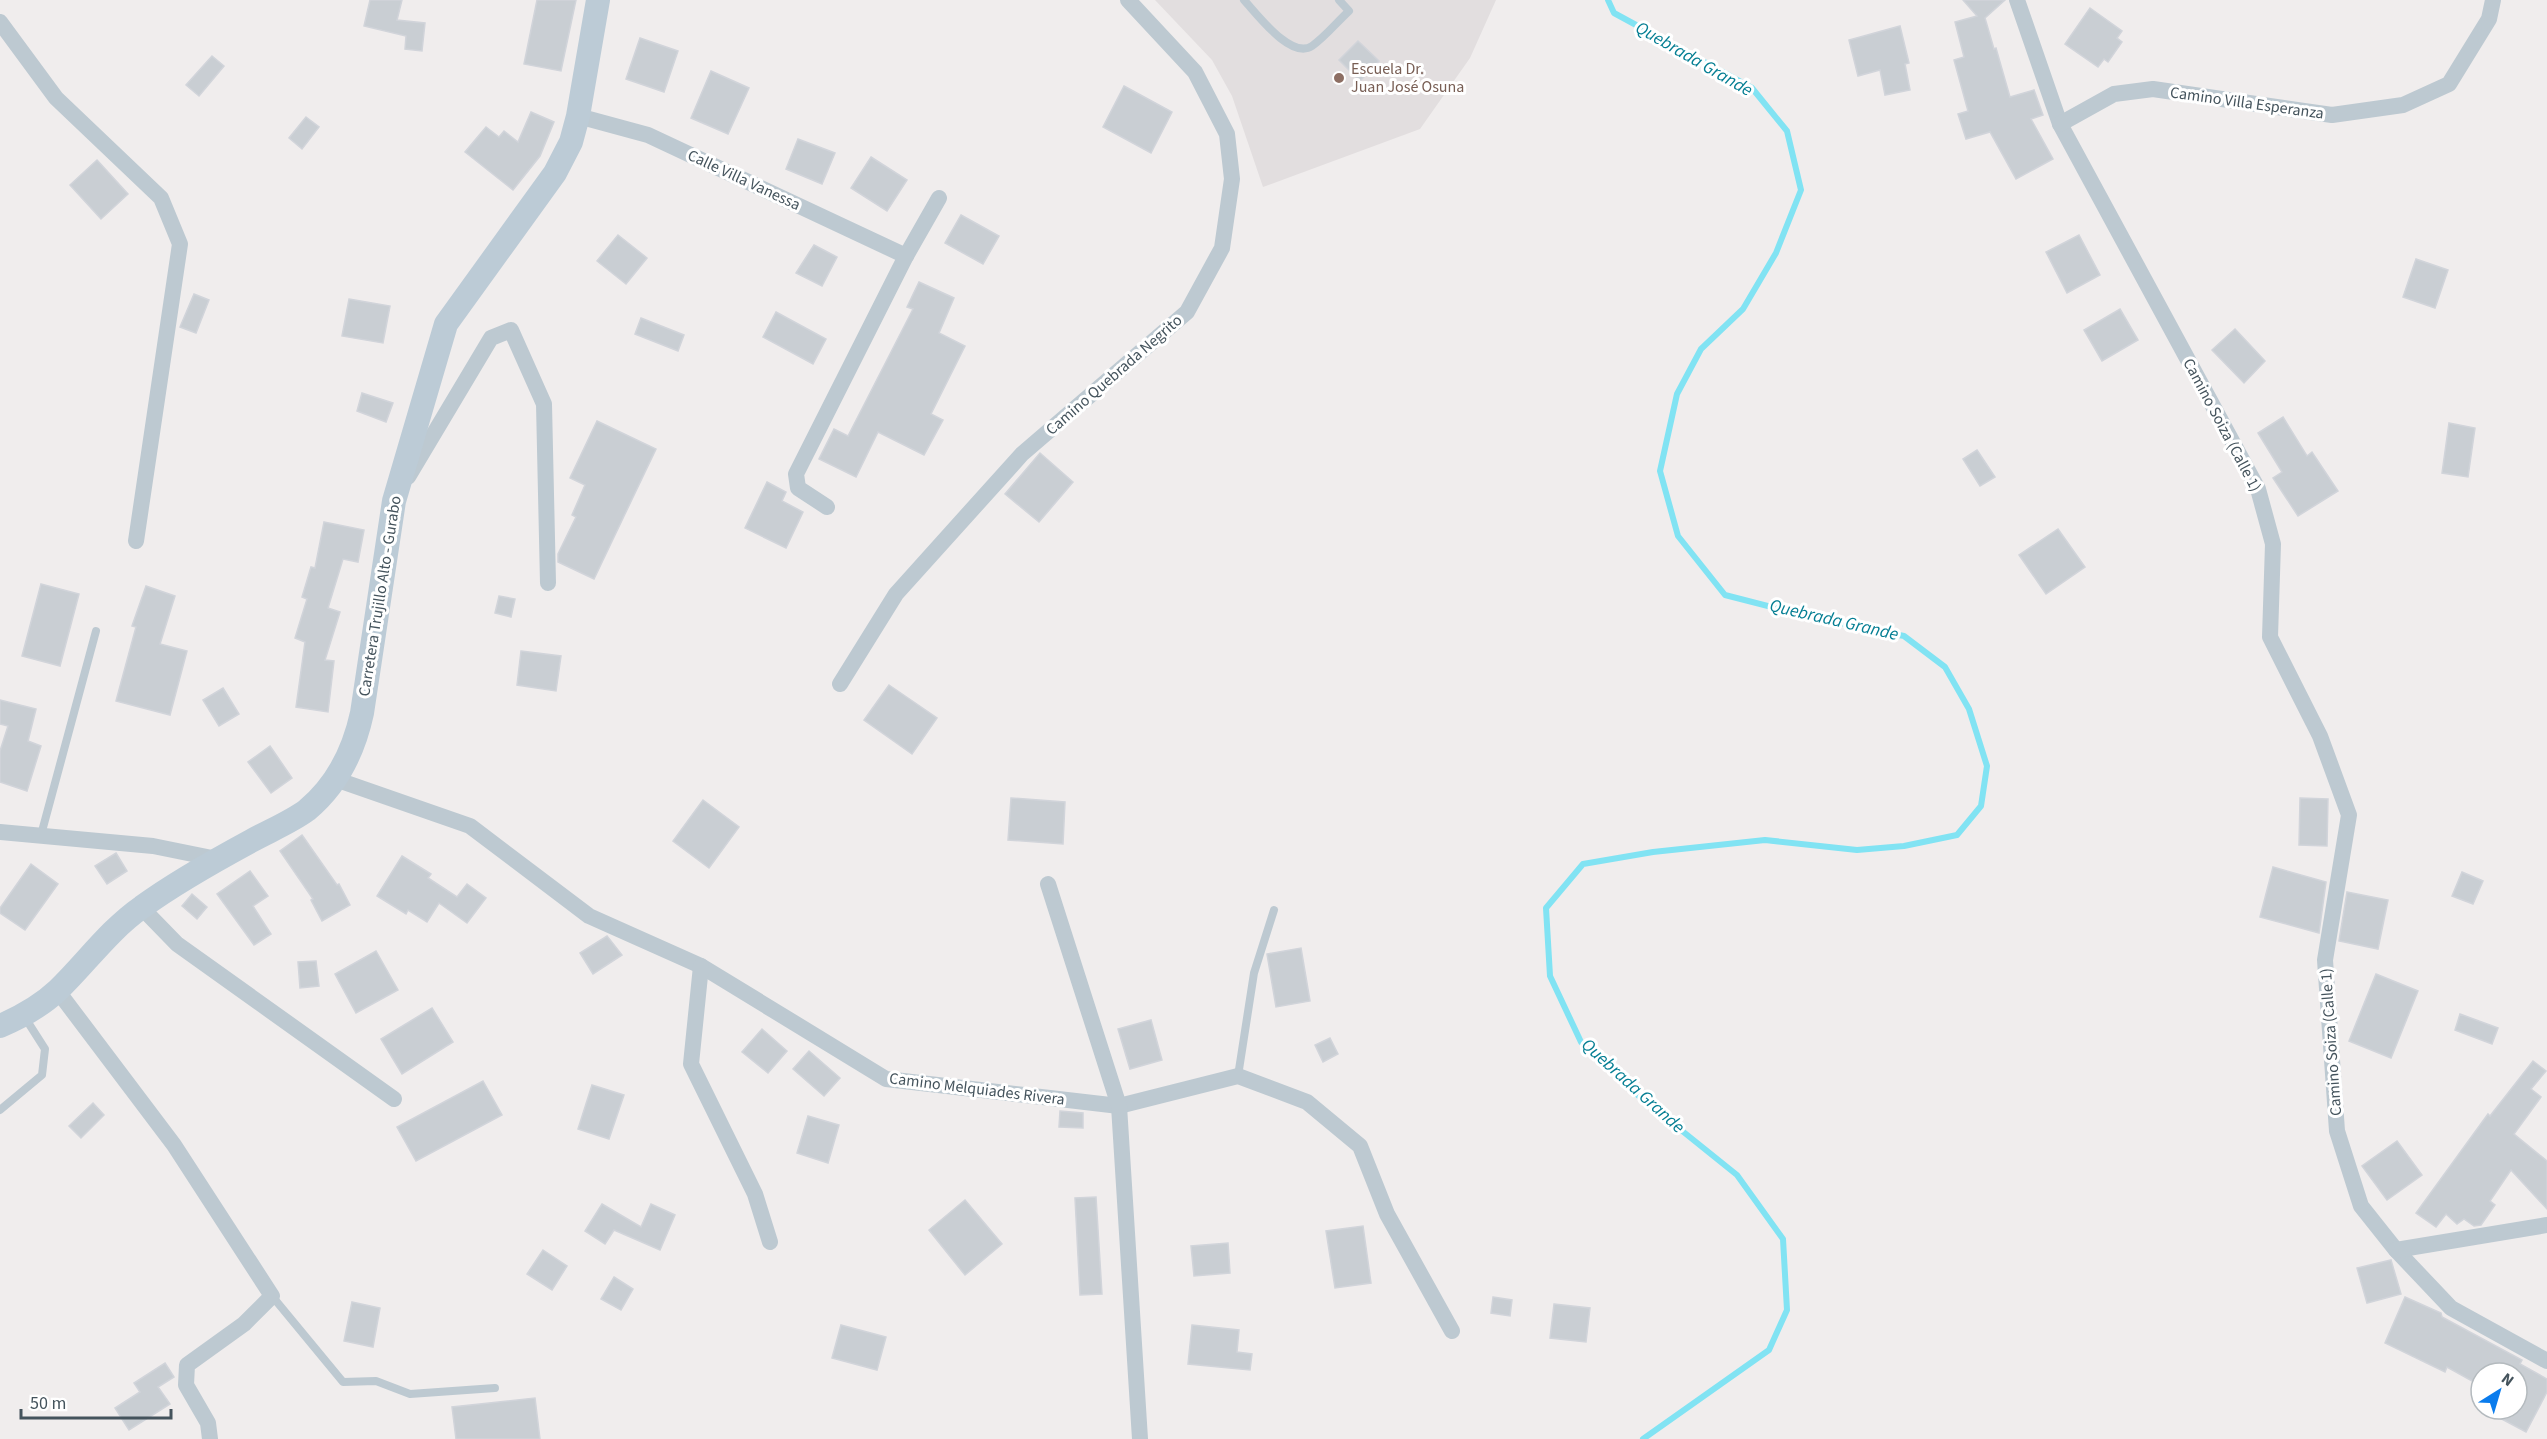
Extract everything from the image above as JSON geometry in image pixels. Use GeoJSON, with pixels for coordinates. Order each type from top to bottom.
{"type":"FeatureCollection","features":[{"type":"Feature","properties":{"kind":"main road","name":"Carretera Trujillo Alto - Gurabo"},"geometry":{"type":"LineString","coordinates":[[0,1026],[23,1016],[57,990],[99,944],[141,908],[218,859],[306,811],[342,768],[357,735],[362,713],[394,501],[446,324],[555,173],[571,142],[578,116],[598,0]]}},
{"type":"Feature","properties":{"kind":"street","name":"Camino Quebrada Negrito"},"geometry":{"type":"LineString","coordinates":[[840,684],[896,594],[1022,454],[1187,312],[1222,248],[1232,179],[1227,134],[1195,72],[1128,0]]}},
{"type":"Feature","properties":{"kind":"street","name":"Camino Soiza (Calle 1)"},"geometry":{"type":"LineString","coordinates":[[2017,0],[2060,124],[2258,489],[2273,544],[2270,637],[2320,736],[2349,815],[2325,960],[2337,1131],[2361,1206],[2396,1250],[2451,1308],[2547,1361]]}},
{"type":"Feature","properties":{"kind":"street","name":"Camino Villa Esperanza"},"geometry":{"type":"LineString","coordinates":[[2060,124],[2114,94],[2153,89],[2331,115],[2403,105],[2449,84],[2489,19],[2493,0]]}},
{"type":"Feature","properties":{"kind":"street"},"geometry":{"type":"LineString","coordinates":[[0,22],[56,98],[161,198],[180,244],[136,541]]}},
{"type":"Feature","properties":{"kind":"street","name":"Calle Villa Vanessa"},"geometry":{"type":"LineString","coordinates":[[578,116],[648,135],[906,256]]}},
{"type":"Feature","properties":{"kind":"street"},"geometry":{"type":"LineString","coordinates":[[827,507],[798,489],[796,474],[906,256],[939,198]]}},
{"type":"Feature","properties":{"kind":"street"},"geometry":{"type":"LineString","coordinates":[[394,501],[491,338],[511,330],[544,404],[548,583]]}},
{"type":"Feature","properties":{"kind":"street","name":"Camino Melquiades Rivera"},"geometry":{"type":"LineString","coordinates":[[335,779],[470,826],[589,916],[700,966],[886,1079],[1119,1106],[1238,1076]]}},
{"type":"Feature","properties":{"kind":"street"},"geometry":{"type":"LineString","coordinates":[[0,832],[153,846],[218,859]]}},
{"type":"Feature","properties":{"kind":"street"},"geometry":{"type":"LineString","coordinates":[[1048,884],[1119,1106],[1140,1439]]}},
{"type":"Feature","properties":{"kind":"street"},"geometry":{"type":"LineString","coordinates":[[141,908],[177,944],[394,1099]]}},
{"type":"Feature","properties":{"kind":"street"},"geometry":{"type":"LineString","coordinates":[[700,966],[692,1064],[754,1194],[770,1242]]}},
{"type":"Feature","properties":{"kind":"street"},"geometry":{"type":"LineString","coordinates":[[57,990],[174,1145],[272,1296],[244,1324],[187,1365],[186,1385],[208,1423],[210,1439]]}},
{"type":"Feature","properties":{"kind":"street"},"geometry":{"type":"LineString","coordinates":[[1238,1076],[1307,1102],[1360,1146],[1387,1214],[1452,1330]]}},
{"type":"Feature","properties":{"kind":"street"},"geometry":{"type":"LineString","coordinates":[[2396,1250],[2547,1225]]}},
{"type":"Feature","properties":{"kind":"lane"},"geometry":{"type":"LineString","coordinates":[[1244,0],[1287,45],[1299,49],[1311,47],[1348,10],[1339,0]]}},
{"type":"Feature","properties":{"kind":"lane"},"geometry":{"type":"LineString","coordinates":[[41,835],[96,631]]}},
{"type":"Feature","properties":{"kind":"lane"},"geometry":{"type":"LineString","coordinates":[[1238,1076],[1254,973],[1275,910]]}},
{"type":"Feature","properties":{"kind":"lane"},"geometry":{"type":"LineString","coordinates":[[0,1110],[42,1074],[45,1050],[23,1016]]}},
{"type":"Feature","properties":{"kind":"lane"},"geometry":{"type":"LineString","coordinates":[[272,1296],[343,1382],[376,1381],[410,1394],[495,1388]]}},
{"type":"Feature","properties":{"kind":"shaded area","name":"Escuela Dr. Juan José Osuna"},"geometry":{"type":"Polygon","coordinates":[[[1155,0],[1496,0],[1470,58],[1420,129],[1263,187],[1232,96],[1212,60],[1155,0]]]}},
{"type":"Feature","properties":{"kind":"building"},"geometry":{"type":"Polygon","coordinates":[[[370,0],[402,0],[397,20],[425,23],[422,51],[405,49],[406,36],[364,26],[370,0]]]}},
{"type":"Feature","properties":{"kind":"building"},"geometry":{"type":"Polygon","coordinates":[[[537,0],[576,0],[561,71],[524,64],[537,0]]]}},
{"type":"Feature","properties":{"kind":"building"},"geometry":{"type":"Polygon","coordinates":[[[1963,0],[2005,0],[1985,18],[1994,49],[1996,48],[2010,97],[2034,90],[2043,115],[2031,119],[2053,159],[2016,179],[1990,132],[1966,139],[1958,114],[1968,111],[1954,60],[1964,57],[1955,22],[1977,16],[1963,0]]]}},
{"type":"Feature","properties":{"kind":"building"},"geometry":{"type":"Polygon","coordinates":[[[2090,8],[2122,31],[2117,38],[2122,42],[2108,62],[2104,59],[2098,67],[2065,44],[2090,8]]]}},
{"type":"Feature","properties":{"kind":"building"},"geometry":{"type":"Polygon","coordinates":[[[1900,26],[1909,63],[1905,64],[1910,90],[1885,95],[1880,70],[1858,76],[1849,40],[1900,26]]]}},
{"type":"Feature","properties":{"kind":"building"},"geometry":{"type":"Polygon","coordinates":[[[640,38],[678,51],[664,92],[626,79],[640,38]]]}},
{"type":"Feature","properties":{"kind":"building"},"geometry":{"type":"Polygon","coordinates":[[[1358,41],[1379,61],[1360,81],[1339,60],[1358,41]]]}},
{"type":"Feature","properties":{"kind":"building"},"geometry":{"type":"Polygon","coordinates":[[[212,56],[224,66],[199,96],[186,85],[212,56]]]}},
{"type":"Feature","properties":{"kind":"building"},"geometry":{"type":"Polygon","coordinates":[[[711,71],[749,88],[728,134],[691,118],[711,71]]]}},
{"type":"Feature","properties":{"kind":"building"},"geometry":{"type":"Polygon","coordinates":[[[1124,86],[1172,112],[1151,153],[1103,127],[1124,86]]]}},
{"type":"Feature","properties":{"kind":"building"},"geometry":{"type":"Polygon","coordinates":[[[531,112],[554,122],[540,156],[513,190],[465,152],[486,127],[499,137],[504,131],[518,142],[531,112]]]}},
{"type":"Feature","properties":{"kind":"building"},"geometry":{"type":"Polygon","coordinates":[[[306,117],[319,127],[302,149],[289,138],[306,117]]]}},
{"type":"Feature","properties":{"kind":"building"},"geometry":{"type":"Polygon","coordinates":[[[798,139],[835,153],[822,184],[786,169],[798,139]]]}},
{"type":"Feature","properties":{"kind":"building"},"geometry":{"type":"Polygon","coordinates":[[[871,157],[907,180],[887,211],[851,188],[871,157]]]}},
{"type":"Feature","properties":{"kind":"building"},"geometry":{"type":"Polygon","coordinates":[[[97,160],[128,194],[101,219],[70,185],[97,160]]]}},
{"type":"Feature","properties":{"kind":"building"},"geometry":{"type":"Polygon","coordinates":[[[961,215],[999,236],[983,264],[945,243],[961,215]]]}},
{"type":"Feature","properties":{"kind":"building"},"geometry":{"type":"Polygon","coordinates":[[[618,235],[647,258],[626,284],[597,261],[618,235]]]}},
{"type":"Feature","properties":{"kind":"building"},"geometry":{"type":"Polygon","coordinates":[[[2079,235],[2100,275],[2067,293],[2046,252],[2079,235]]]}},
{"type":"Feature","properties":{"kind":"building"},"geometry":{"type":"Polygon","coordinates":[[[814,245],[837,257],[822,286],[796,273],[814,245]]]}},
{"type":"Feature","properties":{"kind":"building"},"geometry":{"type":"Polygon","coordinates":[[[2416,259],[2448,270],[2435,308],[2403,297],[2416,259]]]}},
{"type":"Feature","properties":{"kind":"building"},"geometry":{"type":"Polygon","coordinates":[[[919,282],[954,298],[939,333],[965,346],[931,414],[943,420],[924,455],[878,432],[856,477],[819,459],[834,429],[848,436],[913,309],[907,307],[919,282]]]}},
{"type":"Feature","properties":{"kind":"building"},"geometry":{"type":"Polygon","coordinates":[[[194,294],[209,300],[196,333],[180,327],[194,294]]]}},
{"type":"Feature","properties":{"kind":"building"},"geometry":{"type":"Polygon","coordinates":[[[349,299],[390,306],[383,343],[342,336],[349,299]]]}},
{"type":"Feature","properties":{"kind":"building"},"geometry":{"type":"Polygon","coordinates":[[[2120,309],[2138,340],[2102,361],[2084,330],[2120,309]]]}},
{"type":"Feature","properties":{"kind":"building"},"geometry":{"type":"Polygon","coordinates":[[[776,312],[826,339],[813,364],[763,337],[776,312]]]}},
{"type":"Feature","properties":{"kind":"building"},"geometry":{"type":"Polygon","coordinates":[[[641,318],[684,335],[678,351],[635,334],[641,318]]]}},
{"type":"Feature","properties":{"kind":"building"},"geometry":{"type":"Polygon","coordinates":[[[2235,329],[2265,361],[2244,383],[2212,350],[2235,329]]]}},
{"type":"Feature","properties":{"kind":"building"},"geometry":{"type":"Polygon","coordinates":[[[362,393],[393,403],[386,422],[357,411],[362,393]]]}},
{"type":"Feature","properties":{"kind":"building"},"geometry":{"type":"Polygon","coordinates":[[[2283,417],[2307,456],[2312,452],[2338,491],[2298,516],[2273,478],[2282,472],[2258,433],[2283,417]]]}},
{"type":"Feature","properties":{"kind":"building"},"geometry":{"type":"Polygon","coordinates":[[[597,421],[656,449],[594,579],[558,562],[558,554],[576,517],[572,515],[585,485],[570,478],[597,421]]]}},
{"type":"Feature","properties":{"kind":"building"},"geometry":{"type":"Polygon","coordinates":[[[2449,423],[2475,428],[2468,477],[2442,473],[2449,423]]]}},
{"type":"Feature","properties":{"kind":"building"},"geometry":{"type":"Polygon","coordinates":[[[1977,450],[1995,477],[1980,486],[1963,459],[1977,450]]]}},
{"type":"Feature","properties":{"kind":"building"},"geometry":{"type":"Polygon","coordinates":[[[1040,453],[1073,482],[1039,522],[1005,494],[1040,453]]]}},
{"type":"Feature","properties":{"kind":"building"},"geometry":{"type":"Polygon","coordinates":[[[767,482],[786,492],[782,501],[803,512],[786,548],[745,528],[767,482]]]}},
{"type":"Feature","properties":{"kind":"building"},"geometry":{"type":"Polygon","coordinates":[[[324,522],[364,530],[358,562],[343,559],[328,608],[340,612],[325,660],[334,661],[328,712],[296,707],[305,642],[295,638],[307,599],[302,597],[311,567],[315,568],[324,522]]]}},
{"type":"Feature","properties":{"kind":"building"},"geometry":{"type":"Polygon","coordinates":[[[2058,529],[2085,567],[2046,594],[2019,555],[2058,529]]]}},
{"type":"Feature","properties":{"kind":"building"},"geometry":{"type":"Polygon","coordinates":[[[41,584],[79,594],[60,666],[22,656],[41,584]]]}},
{"type":"Feature","properties":{"kind":"building"},"geometry":{"type":"Polygon","coordinates":[[[146,586],[175,596],[160,644],[187,651],[170,715],[116,701],[136,627],[132,626],[146,586]]]}},
{"type":"Feature","properties":{"kind":"building"},"geometry":{"type":"Polygon","coordinates":[[[499,596],[515,599],[511,617],[495,613],[499,596]]]}},
{"type":"Feature","properties":{"kind":"building"},"geometry":{"type":"Polygon","coordinates":[[[521,651],[561,656],[556,691],[517,685],[521,651]]]}},
{"type":"Feature","properties":{"kind":"building"},"geometry":{"type":"Polygon","coordinates":[[[889,685],[937,718],[912,754],[864,720],[889,685]]]}},
{"type":"Feature","properties":{"kind":"building"},"geometry":{"type":"Polygon","coordinates":[[[223,688],[239,714],[219,726],[203,700],[223,688]]]}},
{"type":"Feature","properties":{"kind":"building"},"geometry":{"type":"Polygon","coordinates":[[[0,700],[36,709],[28,741],[41,746],[27,791],[0,782],[0,751],[8,726],[0,724],[0,700]]]}},
{"type":"Feature","properties":{"kind":"building"},"geometry":{"type":"Polygon","coordinates":[[[270,746],[292,778],[271,793],[248,762],[270,746]]]}},
{"type":"Feature","properties":{"kind":"building"},"geometry":{"type":"Polygon","coordinates":[[[1011,798],[1065,802],[1063,844],[1008,840],[1011,798]]]}},
{"type":"Feature","properties":{"kind":"building"},"geometry":{"type":"Polygon","coordinates":[[[2300,798],[2328,799],[2327,846],[2299,845],[2300,798]]]}},
{"type":"Feature","properties":{"kind":"building"},"geometry":{"type":"Polygon","coordinates":[[[703,800],[739,827],[709,868],[673,841],[703,800]]]}},
{"type":"Feature","properties":{"kind":"building"},"geometry":{"type":"Polygon","coordinates":[[[302,835],[337,885],[339,884],[350,905],[322,921],[311,900],[313,899],[280,851],[302,835]]]}},
{"type":"Feature","properties":{"kind":"building"},"geometry":{"type":"Polygon","coordinates":[[[116,853],[127,871],[107,884],[95,866],[116,853]]]}},
{"type":"Feature","properties":{"kind":"building"},"geometry":{"type":"Polygon","coordinates":[[[402,856],[431,874],[428,878],[457,897],[467,884],[486,898],[467,923],[439,903],[427,922],[408,910],[406,914],[377,896],[402,856]]]}},
{"type":"Feature","properties":{"kind":"building"},"geometry":{"type":"Polygon","coordinates":[[[31,864],[58,884],[25,930],[0,913],[0,908],[31,864]]]}},
{"type":"Feature","properties":{"kind":"building"},"geometry":{"type":"Polygon","coordinates":[[[2273,867],[2326,882],[2319,933],[2260,917],[2273,867]]]}},
{"type":"Feature","properties":{"kind":"building"},"geometry":{"type":"Polygon","coordinates":[[[250,871],[268,896],[253,906],[271,934],[254,945],[217,894],[250,871]]]}},
{"type":"Feature","properties":{"kind":"building"},"geometry":{"type":"Polygon","coordinates":[[[2462,872],[2483,881],[2473,904],[2452,896],[2462,872]]]}},
{"type":"Feature","properties":{"kind":"building"},"geometry":{"type":"Polygon","coordinates":[[[2347,892],[2388,900],[2378,949],[2339,941],[2347,892]]]}},
{"type":"Feature","properties":{"kind":"building"},"geometry":{"type":"Polygon","coordinates":[[[192,894],[207,907],[197,919],[182,906],[192,894]]]}},
{"type":"Feature","properties":{"kind":"building"},"geometry":{"type":"Polygon","coordinates":[[[607,936],[622,955],[593,974],[580,953],[607,936]]]}},
{"type":"Feature","properties":{"kind":"building"},"geometry":{"type":"Polygon","coordinates":[[[1301,948],[1310,1001],[1276,1007],[1267,954],[1301,948]]]}},
{"type":"Feature","properties":{"kind":"building"},"geometry":{"type":"Polygon","coordinates":[[[376,951],[398,990],[356,1013],[335,974],[376,951]]]}},
{"type":"Feature","properties":{"kind":"building"},"geometry":{"type":"Polygon","coordinates":[[[316,961],[319,986],[300,988],[298,962],[316,961]]]}},
{"type":"Feature","properties":{"kind":"building"},"geometry":{"type":"Polygon","coordinates":[[[2376,974],[2418,991],[2391,1058],[2349,1041],[2376,974]]]}},
{"type":"Feature","properties":{"kind":"building"},"geometry":{"type":"Polygon","coordinates":[[[432,1008],[453,1042],[402,1074],[381,1039],[432,1008]]]}},
{"type":"Feature","properties":{"kind":"building"},"geometry":{"type":"Polygon","coordinates":[[[2460,1014],[2498,1028],[2492,1044],[2455,1030],[2460,1014]]]}},
{"type":"Feature","properties":{"kind":"building"},"geometry":{"type":"Polygon","coordinates":[[[1151,1020],[1162,1060],[1130,1069],[1118,1029],[1151,1020]]]}},
{"type":"Feature","properties":{"kind":"building"},"geometry":{"type":"Polygon","coordinates":[[[762,1029],[787,1051],[768,1073],[742,1052],[762,1029]]]}},
{"type":"Feature","properties":{"kind":"building"},"geometry":{"type":"Polygon","coordinates":[[[1330,1038],[1338,1054],[1323,1062],[1315,1045],[1330,1038]]]}},
{"type":"Feature","properties":{"kind":"building"},"geometry":{"type":"Polygon","coordinates":[[[809,1051],[840,1078],[824,1096],[793,1069],[809,1051]]]}},
{"type":"Feature","properties":{"kind":"building"},"geometry":{"type":"Polygon","coordinates":[[[2533,1061],[2546,1071],[2531,1089],[2541,1097],[2514,1134],[2547,1161],[2547,1209],[2511,1170],[2490,1201],[2495,1205],[2481,1225],[2474,1226],[2464,1219],[2457,1224],[2446,1214],[2436,1227],[2416,1213],[2488,1114],[2490,1116],[2533,1061]]]}},
{"type":"Feature","properties":{"kind":"building"},"geometry":{"type":"Polygon","coordinates":[[[483,1081],[502,1115],[416,1161],[397,1127],[483,1081]]]}},
{"type":"Feature","properties":{"kind":"building"},"geometry":{"type":"Polygon","coordinates":[[[592,1085],[624,1095],[609,1139],[578,1129],[592,1085]]]}},
{"type":"Feature","properties":{"kind":"building"},"geometry":{"type":"Polygon","coordinates":[[[93,1103],[104,1115],[81,1138],[69,1126],[93,1103]]]}},
{"type":"Feature","properties":{"kind":"building"},"geometry":{"type":"Polygon","coordinates":[[[1060,1111],[1083,1113],[1083,1128],[1059,1127],[1060,1111]]]}},
{"type":"Feature","properties":{"kind":"building"},"geometry":{"type":"Polygon","coordinates":[[[808,1116],[839,1125],[828,1163],[797,1153],[808,1116]]]}},
{"type":"Feature","properties":{"kind":"building"},"geometry":{"type":"Polygon","coordinates":[[[2397,1141],[2422,1175],[2387,1200],[2362,1166],[2397,1141]]]}},
{"type":"Feature","properties":{"kind":"building"},"geometry":{"type":"Polygon","coordinates":[[[1096,1197],[1102,1294],[1080,1295],[1075,1198],[1096,1197]]]}},
{"type":"Feature","properties":{"kind":"building"},"geometry":{"type":"Polygon","coordinates":[[[965,1200],[1002,1244],[965,1275],[929,1230],[965,1200]]]}},
{"type":"Feature","properties":{"kind":"building"},"geometry":{"type":"Polygon","coordinates":[[[602,1204],[641,1227],[651,1204],[675,1215],[660,1250],[614,1230],[605,1244],[585,1231],[602,1204]]]}},
{"type":"Feature","properties":{"kind":"building"},"geometry":{"type":"Polygon","coordinates":[[[1363,1226],[1371,1283],[1335,1288],[1326,1231],[1363,1226]]]}},
{"type":"Feature","properties":{"kind":"building"},"geometry":{"type":"Polygon","coordinates":[[[1228,1243],[1230,1273],[1194,1276],[1191,1246],[1228,1243]]]}},
{"type":"Feature","properties":{"kind":"building"},"geometry":{"type":"Polygon","coordinates":[[[543,1250],[567,1266],[552,1290],[527,1274],[543,1250]]]}},
{"type":"Feature","properties":{"kind":"building"},"geometry":{"type":"Polygon","coordinates":[[[2391,1260],[2401,1294],[2367,1303],[2357,1268],[2391,1260]]]}},
{"type":"Feature","properties":{"kind":"building"},"geometry":{"type":"Polygon","coordinates":[[[614,1277],[633,1289],[621,1310],[601,1299],[614,1277]]]}},
{"type":"Feature","properties":{"kind":"building"},"geometry":{"type":"Polygon","coordinates":[[[1493,1297],[1512,1300],[1510,1316],[1491,1313],[1493,1297]]]}},
{"type":"Feature","properties":{"kind":"building"},"geometry":{"type":"Polygon","coordinates":[[[2405,1297],[2441,1313],[2442,1317],[2522,1360],[2469,1361],[2469,1379],[2447,1367],[2445,1372],[2385,1343],[2405,1297]]]}},
{"type":"Feature","properties":{"kind":"building"},"geometry":{"type":"Polygon","coordinates":[[[352,1302],[380,1308],[373,1347],[344,1341],[352,1302]]]}},
{"type":"Feature","properties":{"kind":"building"},"geometry":{"type":"Polygon","coordinates":[[[1554,1304],[1590,1308],[1586,1342],[1550,1338],[1554,1304]]]}},
{"type":"Feature","properties":{"kind":"building"},"geometry":{"type":"Polygon","coordinates":[[[841,1325],[886,1337],[877,1370],[832,1358],[841,1325]]]}},
{"type":"Feature","properties":{"kind":"building"},"geometry":{"type":"Polygon","coordinates":[[[1192,1325],[1239,1330],[1237,1352],[1252,1354],[1250,1370],[1188,1364],[1192,1325]]]}},
{"type":"Feature","properties":{"kind":"building"},"geometry":{"type":"Polygon","coordinates":[[[165,1363],[174,1377],[158,1387],[170,1404],[129,1430],[115,1408],[140,1392],[134,1383],[165,1363]]]}},
{"type":"Feature","properties":{"kind":"building"},"geometry":{"type":"Polygon","coordinates":[[[2529,1369],[2547,1379],[2547,1392],[2526,1432],[2505,1421],[2529,1421],[2529,1369]]]}},
{"type":"Feature","properties":{"kind":"building"},"geometry":{"type":"Polygon","coordinates":[[[535,1398],[540,1439],[456,1439],[452,1407],[535,1398]]]}},
{"type":"Feature","properties":{"kind":"waterway","name":"Quebrada Grande"},"geometry":{"type":"LineString","coordinates":[[1608,0],[1614,13],[1752,88],[1787,131],[1801,190],[1776,253],[1743,309],[1701,349],[1677,394],[1660,471],[1678,536],[1725,595],[1807,616],[1904,636],[1945,667],[1969,709],[1987,766],[1981,806],[1957,835],[1904,846],[1857,850],[1765,840],[1653,852],[1583,864],[1546,908],[1550,976],[1581,1042],[1640,1097],[1737,1175],[1783,1239],[1787,1310],[1769,1350],[1643,1439]]}},
{"type":"Feature","properties":{"kind":"place","name":"Escuela Dr. Juan José Osuna"},"geometry":{"type":"Point","coordinates":[1339,78]}}]}
